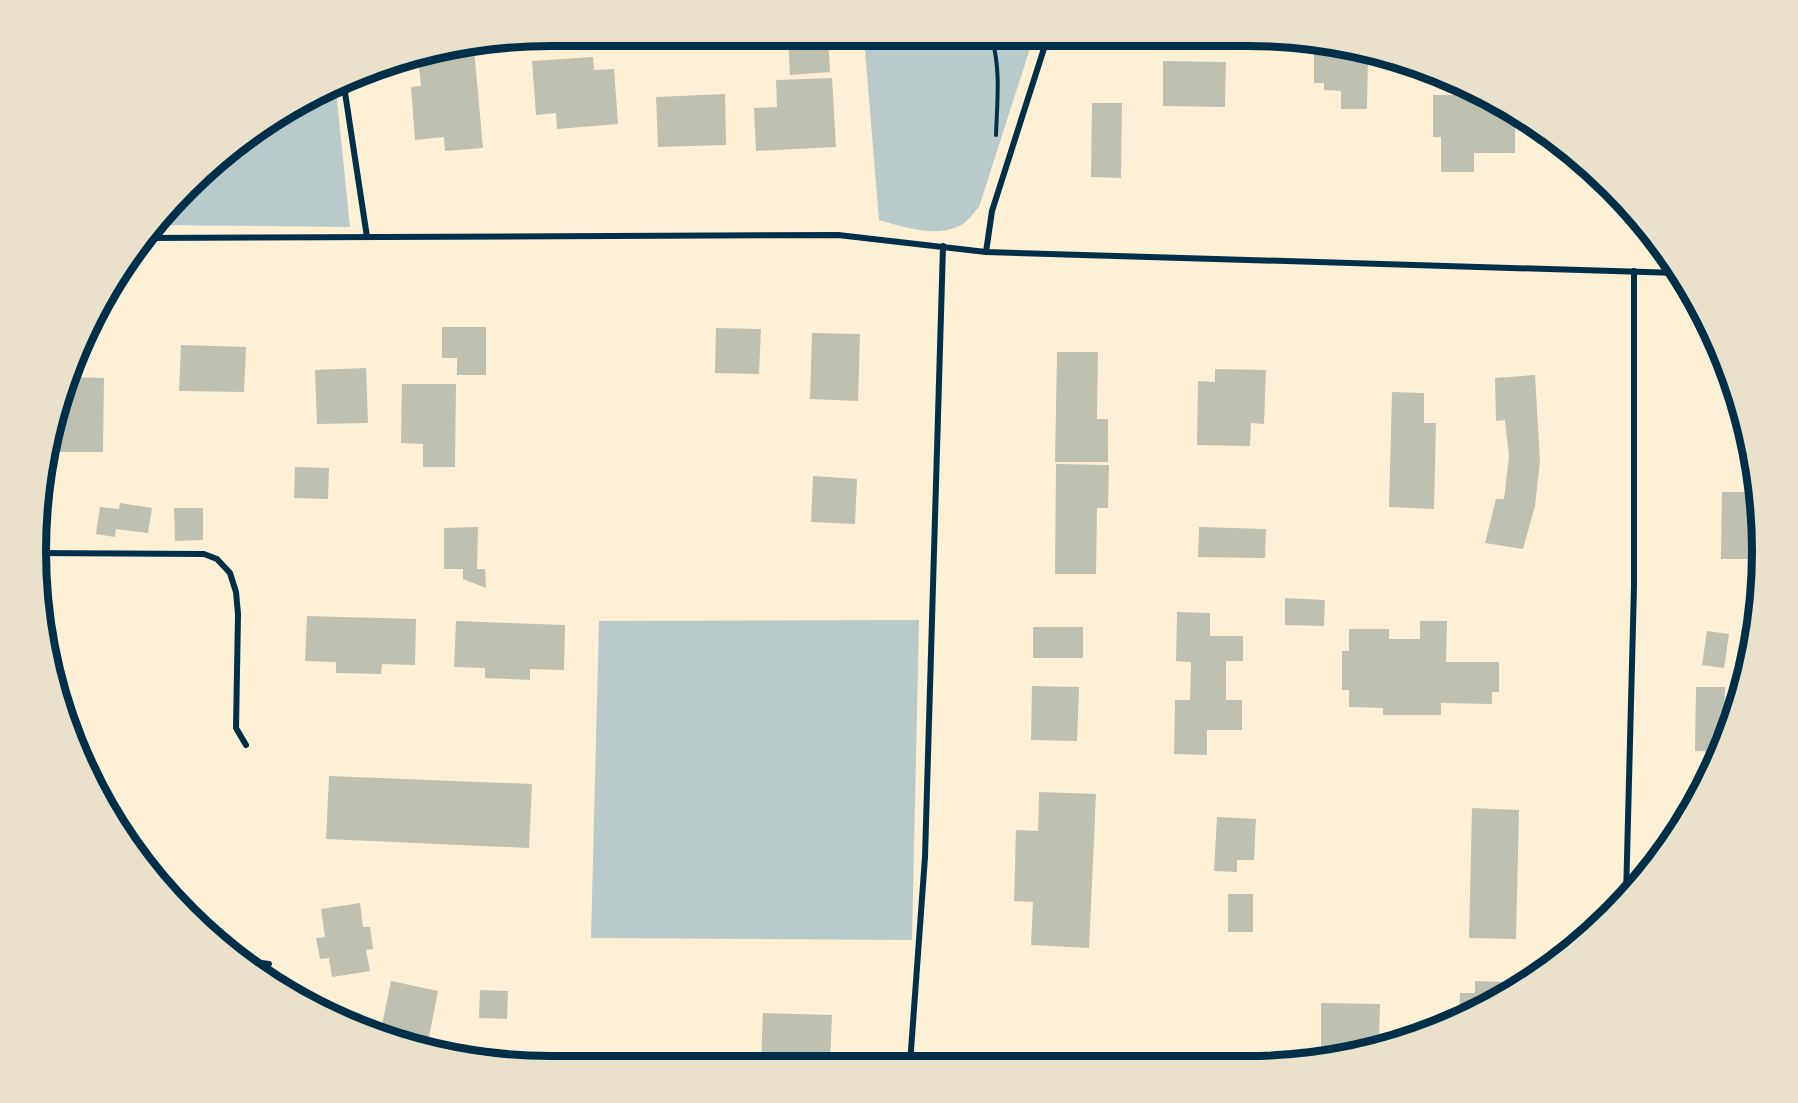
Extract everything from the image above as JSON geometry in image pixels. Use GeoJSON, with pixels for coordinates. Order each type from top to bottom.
{"type":"FeatureCollection","features":[{"type":"Feature","properties":{"kind":"street"},"geometry":{"type":"LineString","coordinates":[[987,252],[992,211],[1045,46]]}},
{"type":"Feature","properties":{"kind":"street"},"geometry":{"type":"LineString","coordinates":[[345,91],[367,237]]}},
{"type":"Feature","properties":{"kind":"street"},"geometry":{"type":"LineString","coordinates":[[156,238],[838,235],[987,252],[1667,273]]}},
{"type":"Feature","properties":{"kind":"street"},"geometry":{"type":"LineString","coordinates":[[911,1057],[925,857],[943,246]]}},
{"type":"Feature","properties":{"kind":"street"},"geometry":{"type":"LineString","coordinates":[[1626,884],[1634,586],[1634,272]]}},
{"type":"Feature","properties":{"kind":"street"},"geometry":{"type":"LineString","coordinates":[[46,553],[204,554],[217,559],[230,573],[236,592],[238,614],[236,728],[246,745]]}},
{"type":"Feature","properties":{"kind":"street"},"geometry":{"type":"LineString","coordinates":[[259,963],[269,964]]}},
{"type":"Feature","properties":{"kind":"path"},"geometry":{"type":"LineString","coordinates":[[994,46],[998,78],[995,144]]}},
{"type":"Feature","properties":{"kind":"shaded area"},"geometry":{"type":"Polygon","coordinates":[[[865,46],[1031,46],[979,207],[963,224],[943,231],[921,230],[879,220],[865,46]]]}},
{"type":"Feature","properties":{"kind":"shaded area"},"geometry":{"type":"Polygon","coordinates":[[[337,95],[350,227],[167,225],[194,194],[244,151],[299,114],[337,95]]]}},
{"type":"Feature","properties":{"kind":"shaded area"},"geometry":{"type":"Polygon","coordinates":[[[919,620],[912,940],[591,938],[599,621],[919,620]]]}},
{"type":"Feature","properties":{"kind":"building"},"geometry":{"type":"Polygon","coordinates":[[[788,46],[828,46],[830,72],[790,75],[788,46]]]}},
{"type":"Feature","properties":{"kind":"building"},"geometry":{"type":"Polygon","coordinates":[[[1314,51],[1368,62],[1367,109],[1341,109],[1341,91],[1324,90],[1324,83],[1314,83],[1314,51]]]}},
{"type":"Feature","properties":{"kind":"building"},"geometry":{"type":"Polygon","coordinates":[[[474,53],[483,148],[445,151],[444,137],[415,140],[411,87],[421,86],[419,65],[474,53]]]}},
{"type":"Feature","properties":{"kind":"building"},"geometry":{"type":"Polygon","coordinates":[[[593,57],[594,70],[614,69],[618,124],[557,129],[556,113],[536,115],[532,61],[593,57]]]}},
{"type":"Feature","properties":{"kind":"building"},"geometry":{"type":"Polygon","coordinates":[[[1163,61],[1226,62],[1225,107],[1163,106],[1163,61]]]}},
{"type":"Feature","properties":{"kind":"building"},"geometry":{"type":"Polygon","coordinates":[[[832,78],[836,147],[756,151],[754,108],[777,107],[776,80],[832,78]]]}},
{"type":"Feature","properties":{"kind":"building"},"geometry":{"type":"Polygon","coordinates":[[[725,94],[726,145],[658,147],[656,97],[725,94]]]}},
{"type":"Feature","properties":{"kind":"building"},"geometry":{"type":"Polygon","coordinates":[[[1433,95],[1461,95],[1515,124],[1515,153],[1474,153],[1474,172],[1441,172],[1441,137],[1433,137],[1433,95]]]}},
{"type":"Feature","properties":{"kind":"building"},"geometry":{"type":"Polygon","coordinates":[[[1092,103],[1122,103],[1121,178],[1091,177],[1092,103]]]}},
{"type":"Feature","properties":{"kind":"building"},"geometry":{"type":"Polygon","coordinates":[[[442,327],[486,327],[486,375],[457,375],[457,358],[442,358],[442,327]]]}},
{"type":"Feature","properties":{"kind":"building"},"geometry":{"type":"Polygon","coordinates":[[[716,328],[761,329],[759,374],[715,373],[716,328]]]}},
{"type":"Feature","properties":{"kind":"building"},"geometry":{"type":"Polygon","coordinates":[[[812,333],[860,334],[858,401],[810,399],[812,333]]]}},
{"type":"Feature","properties":{"kind":"building"},"geometry":{"type":"Polygon","coordinates":[[[181,345],[246,347],[244,392],[179,391],[181,345]]]}},
{"type":"Feature","properties":{"kind":"building"},"geometry":{"type":"Polygon","coordinates":[[[1057,352],[1098,352],[1097,419],[1108,419],[1108,462],[1055,462],[1057,352]]]}},
{"type":"Feature","properties":{"kind":"building"},"geometry":{"type":"Polygon","coordinates":[[[366,368],[368,423],[317,424],[315,370],[366,368]]]}},
{"type":"Feature","properties":{"kind":"building"},"geometry":{"type":"Polygon","coordinates":[[[1215,369],[1266,370],[1264,424],[1251,423],[1250,446],[1197,445],[1198,381],[1215,382],[1215,369]]]}},
{"type":"Feature","properties":{"kind":"building"},"geometry":{"type":"Polygon","coordinates":[[[1535,375],[1540,461],[1535,506],[1523,549],[1485,543],[1496,499],[1504,499],[1509,456],[1505,420],[1496,421],[1495,378],[1535,375]]]}},
{"type":"Feature","properties":{"kind":"building"},"geometry":{"type":"Polygon","coordinates":[[[78,377],[104,378],[103,452],[56,452],[78,377]]]}},
{"type":"Feature","properties":{"kind":"building"},"geometry":{"type":"Polygon","coordinates":[[[402,384],[456,384],[455,467],[423,467],[423,444],[401,443],[402,384]]]}},
{"type":"Feature","properties":{"kind":"building"},"geometry":{"type":"Polygon","coordinates":[[[1392,392],[1424,393],[1424,423],[1436,423],[1434,509],[1389,507],[1392,392]]]}},
{"type":"Feature","properties":{"kind":"building"},"geometry":{"type":"Polygon","coordinates":[[[1056,464],[1109,465],[1108,508],[1097,508],[1096,574],[1055,574],[1056,464]]]}},
{"type":"Feature","properties":{"kind":"building"},"geometry":{"type":"Polygon","coordinates":[[[295,467],[329,468],[328,499],[294,498],[295,467]]]}},
{"type":"Feature","properties":{"kind":"building"},"geometry":{"type":"Polygon","coordinates":[[[813,476],[857,479],[855,524],[811,522],[813,476]]]}},
{"type":"Feature","properties":{"kind":"building"},"geometry":{"type":"Polygon","coordinates":[[[1722,492],[1748,492],[1752,559],[1721,559],[1722,492]]]}},
{"type":"Feature","properties":{"kind":"building"},"geometry":{"type":"Polygon","coordinates":[[[120,503],[152,508],[148,533],[116,529],[115,537],[96,534],[100,507],[119,509],[120,503]]]}},
{"type":"Feature","properties":{"kind":"building"},"geometry":{"type":"Polygon","coordinates":[[[174,508],[203,508],[203,540],[175,541],[174,508]]]}},
{"type":"Feature","properties":{"kind":"building"},"geometry":{"type":"Polygon","coordinates":[[[478,527],[477,569],[485,569],[486,588],[463,579],[463,569],[444,569],[444,528],[478,527]]]}},
{"type":"Feature","properties":{"kind":"building"},"geometry":{"type":"Polygon","coordinates":[[[1199,527],[1266,529],[1265,558],[1198,557],[1199,527]]]}},
{"type":"Feature","properties":{"kind":"building"},"geometry":{"type":"Polygon","coordinates":[[[1285,598],[1325,600],[1324,626],[1285,625],[1285,598]]]}},
{"type":"Feature","properties":{"kind":"building"},"geometry":{"type":"Polygon","coordinates":[[[1177,612],[1210,613],[1210,636],[1243,636],[1243,661],[1226,661],[1226,700],[1242,700],[1242,730],[1207,730],[1207,755],[1174,754],[1175,700],[1190,700],[1191,662],[1176,661],[1177,612]]]}},
{"type":"Feature","properties":{"kind":"building"},"geometry":{"type":"Polygon","coordinates":[[[307,616],[416,619],[415,665],[382,664],[381,674],[336,673],[336,662],[305,661],[307,616]]]}},
{"type":"Feature","properties":{"kind":"building"},"geometry":{"type":"Polygon","coordinates":[[[456,621],[565,625],[564,670],[530,669],[530,680],[485,678],[485,668],[454,667],[456,621]]]}},
{"type":"Feature","properties":{"kind":"building"},"geometry":{"type":"Polygon","coordinates":[[[1420,621],[1447,621],[1446,662],[1499,662],[1499,692],[1492,692],[1492,704],[1441,703],[1441,715],[1383,715],[1383,708],[1349,707],[1349,690],[1342,690],[1342,651],[1349,651],[1349,629],[1389,629],[1389,639],[1420,639],[1420,621]]]}},
{"type":"Feature","properties":{"kind":"building"},"geometry":{"type":"Polygon","coordinates":[[[1033,627],[1083,627],[1083,658],[1033,658],[1033,627]]]}},
{"type":"Feature","properties":{"kind":"building"},"geometry":{"type":"Polygon","coordinates":[[[1707,631],[1729,634],[1724,668],[1702,665],[1707,631]]]}},
{"type":"Feature","properties":{"kind":"building"},"geometry":{"type":"Polygon","coordinates":[[[1032,686],[1079,687],[1077,741],[1031,740],[1032,686]]]}},
{"type":"Feature","properties":{"kind":"building"},"geometry":{"type":"Polygon","coordinates":[[[1696,687],[1725,687],[1724,715],[1710,752],[1695,751],[1696,687]]]}},
{"type":"Feature","properties":{"kind":"building"},"geometry":{"type":"Polygon","coordinates":[[[329,776],[532,784],[529,848],[326,839],[329,776]]]}},
{"type":"Feature","properties":{"kind":"building"},"geometry":{"type":"Polygon","coordinates":[[[1039,792],[1096,794],[1089,948],[1031,945],[1033,902],[1014,901],[1016,830],[1038,831],[1039,792]]]}},
{"type":"Feature","properties":{"kind":"building"},"geometry":{"type":"Polygon","coordinates":[[[1472,808],[1519,810],[1516,939],[1469,938],[1472,808]]]}},
{"type":"Feature","properties":{"kind":"building"},"geometry":{"type":"Polygon","coordinates":[[[1217,817],[1256,819],[1254,860],[1237,860],[1237,872],[1214,871],[1217,817]]]}},
{"type":"Feature","properties":{"kind":"building"},"geometry":{"type":"Polygon","coordinates":[[[1228,894],[1253,894],[1253,932],[1228,932],[1228,894]]]}},
{"type":"Feature","properties":{"kind":"building"},"geometry":{"type":"Polygon","coordinates":[[[360,903],[363,927],[370,927],[373,949],[366,950],[370,971],[332,977],[329,958],[320,959],[316,938],[325,937],[321,909],[360,903]]]}},
{"type":"Feature","properties":{"kind":"building"},"geometry":{"type":"Polygon","coordinates":[[[391,981],[438,991],[428,1041],[382,1027],[391,981]]]}},
{"type":"Feature","properties":{"kind":"building"},"geometry":{"type":"Polygon","coordinates":[[[1475,981],[1510,982],[1459,1009],[1460,993],[1475,993],[1475,981]]]}},
{"type":"Feature","properties":{"kind":"building"},"geometry":{"type":"Polygon","coordinates":[[[480,990],[508,991],[507,1019],[479,1018],[480,990]]]}},
{"type":"Feature","properties":{"kind":"building"},"geometry":{"type":"Polygon","coordinates":[[[1321,1003],[1380,1004],[1379,1038],[1325,1050],[1325,1046],[1321,1046],[1321,1003]]]}},
{"type":"Feature","properties":{"kind":"building"},"geometry":{"type":"Polygon","coordinates":[[[763,1013],[832,1015],[830,1057],[761,1057],[763,1013]]]}}]}
